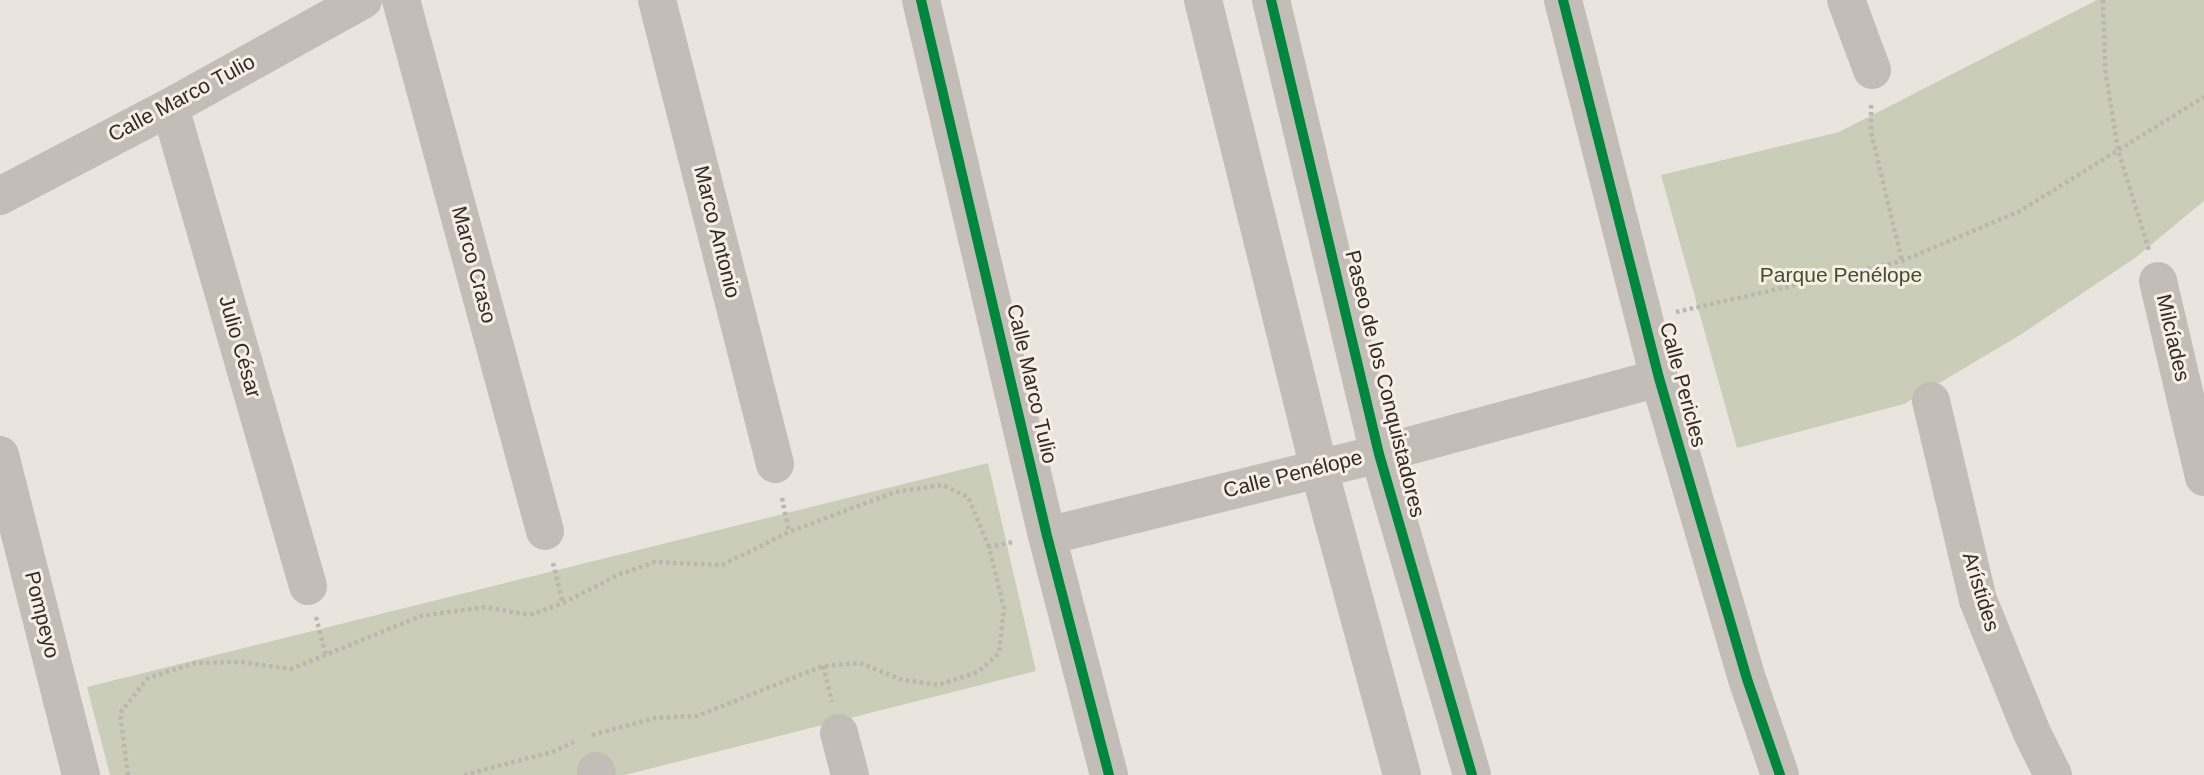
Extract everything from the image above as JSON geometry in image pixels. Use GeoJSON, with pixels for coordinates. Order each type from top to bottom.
{"type":"FeatureCollection","features":[{"type":"Feature","properties":{"kind":"street","name":"Calle Marco Tulio"},"geometry":{"type":"LineString","coordinates":[[0,196],[170,107],[363,0]]}},
{"type":"Feature","properties":{"kind":"street","name":"Marco Craso"},"geometry":{"type":"LineString","coordinates":[[401,0],[545,531]]}},
{"type":"Feature","properties":{"kind":"street","name":"Marco Antonio"},"geometry":{"type":"LineString","coordinates":[[657,0],[775,464]]}},
{"type":"Feature","properties":{"kind":"street","name":"Calle Marco Tulio"},"geometry":{"type":"LineString","coordinates":[[921,0],[1047,536],[1109,775]]}},
{"type":"Feature","properties":{"kind":"street"},"geometry":{"type":"LineString","coordinates":[[1203,0],[1319,469],[1402,775]]}},
{"type":"Feature","properties":{"kind":"street","name":"Paseo de los Conquistadores"},"geometry":{"type":"LineString","coordinates":[[1271,0],[1379,454],[1472,775]]}},
{"type":"Feature","properties":{"kind":"street","name":"Calle Pericles"},"geometry":{"type":"LineString","coordinates":[[1563,0],[1659,378],[1747,679],[1780,775]]}},
{"type":"Feature","properties":{"kind":"street"},"geometry":{"type":"LineString","coordinates":[[1846,0],[1872,70]]}},
{"type":"Feature","properties":{"kind":"street","name":"Julio César"},"geometry":{"type":"LineString","coordinates":[[170,107],[308,586]]}},
{"type":"Feature","properties":{"kind":"street","name":"Milcíades"},"geometry":{"type":"LineString","coordinates":[[2158,281],[2204,477]]}},
{"type":"Feature","properties":{"kind":"street","name":"Calle Penélope"},"geometry":{"type":"LineString","coordinates":[[1047,536],[1379,454],[1659,378]]}},
{"type":"Feature","properties":{"kind":"street","name":"Arístides"},"geometry":{"type":"LineString","coordinates":[[1931,401],[1978,600],[2032,733],[2053,775]]}},
{"type":"Feature","properties":{"kind":"street","name":"Pompeyo"},"geometry":{"type":"LineString","coordinates":[[0,455],[81,775]]}},
{"type":"Feature","properties":{"kind":"street"},"geometry":{"type":"LineString","coordinates":[[839,733],[850,775]]}},
{"type":"Feature","properties":{"kind":"path"},"geometry":{"type":"LineString","coordinates":[[2103,0],[2105,68],[2118,150],[2158,281]]}},
{"type":"Feature","properties":{"kind":"path"},"geometry":{"type":"LineString","coordinates":[[1872,70],[1871,132],[1902,261]]}},
{"type":"Feature","properties":{"kind":"path"},"geometry":{"type":"LineString","coordinates":[[1644,318],[1718,305],[1902,261],[2020,211],[2204,97]]}},
{"type":"Feature","properties":{"kind":"path"},"geometry":{"type":"LineString","coordinates":[[128,775],[120,713],[148,678],[195,663],[241,662],[291,669],[421,616],[485,607],[530,615],[562,603],[620,574],[655,562],[722,565],[789,532],[895,492],[943,485],[968,497],[989,547],[1004,608],[999,653],[978,671],[938,685],[900,679],[860,663],[823,666],[697,716],[655,718],[589,756],[552,752],[464,775]]}},
{"type":"Feature","properties":{"kind":"path"},"geometry":{"type":"LineString","coordinates":[[989,547],[1047,536]]}},
{"type":"Feature","properties":{"kind":"green space","name":"Parque Penélope"},"geometry":{"type":"Polygon","coordinates":[[[2097,0],[2204,0],[2204,201],[2135,258],[2020,335],[1904,404],[1737,448],[1661,175],[1839,132],[2097,0]]]}},
{"type":"Feature","properties":{"kind":"green space"},"geometry":{"type":"Polygon","coordinates":[[[988,463],[1036,671],[625,775],[110,775],[87,687],[988,463]]]}},
{"type":"Feature","properties":{"kind":"cycle path"},"geometry":{"type":"LineString","coordinates":[[921,0],[1047,536],[1109,775]]}},
{"type":"Feature","properties":{"kind":"cycle path"},"geometry":{"type":"LineString","coordinates":[[1271,0],[1379,454],[1472,775]]}},
{"type":"Feature","properties":{"kind":"cycle path"},"geometry":{"type":"LineString","coordinates":[[1563,0],[1659,378],[1747,679],[1780,775]]}}]}
